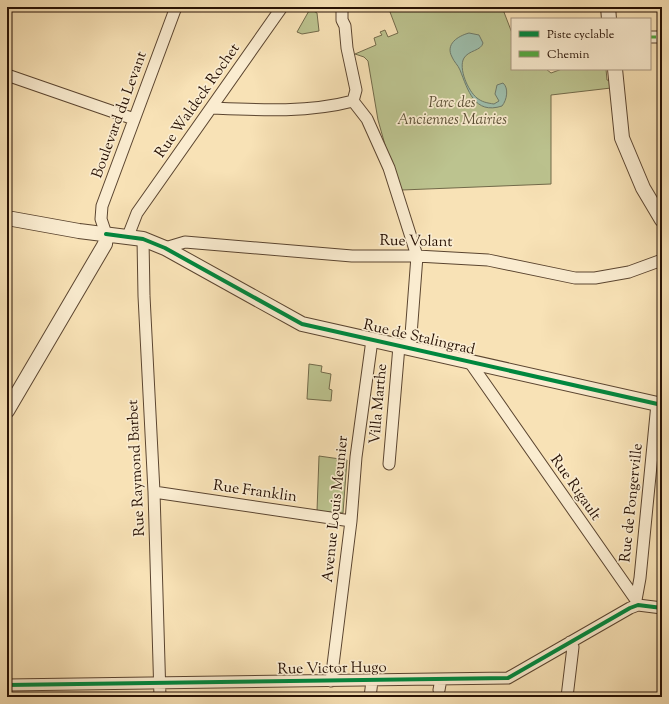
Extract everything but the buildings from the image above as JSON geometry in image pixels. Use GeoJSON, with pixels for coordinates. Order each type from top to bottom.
{"type":"FeatureCollection","features":[{"type":"Feature","properties":{"kind":"street","name":"Boulevard du Levant"},"geometry":{"type":"LineString","coordinates":[[106,234],[101,218],[102,206],[176,7]]}},
{"type":"Feature","properties":{"kind":"street","name":"Rue Waldeck Rochet"},"geometry":{"type":"LineString","coordinates":[[128,236],[138,213],[282,7]]}},
{"type":"Feature","properties":{"kind":"street"},"geometry":{"type":"LineString","coordinates":[[342,7],[342,20],[345,26],[347,48],[356,90],[354,101],[367,119],[390,168],[417,256]]}},
{"type":"Feature","properties":{"kind":"street"},"geometry":{"type":"LineString","coordinates":[[608,7],[609,18]]}},
{"type":"Feature","properties":{"kind":"street"},"geometry":{"type":"LineString","coordinates":[[651,37],[662,37]]}},
{"type":"Feature","properties":{"kind":"street"},"geometry":{"type":"LineString","coordinates":[[615,70],[624,143],[643,188],[662,219]]}},
{"type":"Feature","properties":{"kind":"street"},"geometry":{"type":"LineString","coordinates":[[7,75],[134,119]]}},
{"type":"Feature","properties":{"kind":"street"},"geometry":{"type":"LineString","coordinates":[[211,108],[272,110],[337,106],[354,101]]}},
{"type":"Feature","properties":{"kind":"street","name":"Rue de Stalingrad"},"geometry":{"type":"LineString","coordinates":[[7,218],[79,231],[143,239],[184,258],[302,324],[660,404]]}},
{"type":"Feature","properties":{"kind":"street"},"geometry":{"type":"LineString","coordinates":[[7,411],[105,244],[106,234]]}},
{"type":"Feature","properties":{"kind":"street","name":"Rue Raymond Barbet"},"geometry":{"type":"LineString","coordinates":[[143,239],[144,296],[154,492],[160,697]]}},
{"type":"Feature","properties":{"kind":"street","name":"Rue Volant"},"geometry":{"type":"LineString","coordinates":[[165,248],[189,242],[352,256],[417,256],[500,262],[538,272],[576,278],[595,278],[629,272],[662,260]]}},
{"type":"Feature","properties":{"kind":"street","name":"Villa Marthe"},"geometry":{"type":"LineString","coordinates":[[389,464],[417,256]]}},
{"type":"Feature","properties":{"kind":"street","name":"Avenue Louis Meunier"},"geometry":{"type":"LineString","coordinates":[[331,681],[351,521],[356,457],[372,340]]}},
{"type":"Feature","properties":{"kind":"street","name":"Rue Rigault"},"geometry":{"type":"LineString","coordinates":[[469,362],[637,602]]}},
{"type":"Feature","properties":{"kind":"street"},"geometry":{"type":"LineString","coordinates":[[491,393],[490,385],[492,366]]}},
{"type":"Feature","properties":{"kind":"street","name":"Rue de Pongerville"},"geometry":{"type":"LineString","coordinates":[[637,602],[660,404]]}},
{"type":"Feature","properties":{"kind":"street","name":"Rue Franklin"},"geometry":{"type":"LineString","coordinates":[[154,492],[351,521]]}},
{"type":"Feature","properties":{"kind":"street"},"geometry":{"type":"LineString","coordinates":[[637,602],[662,608]]}},
{"type":"Feature","properties":{"kind":"street","name":"Rue Victor Hugo"},"geometry":{"type":"LineString","coordinates":[[7,685],[160,682],[372,681],[440,685],[508,678],[637,602]]}},
{"type":"Feature","properties":{"kind":"street"},"geometry":{"type":"LineString","coordinates":[[567,697],[573,647],[570,642]]}},
{"type":"Feature","properties":{"kind":"street"},"geometry":{"type":"LineString","coordinates":[[370,697],[372,681]]}},
{"type":"Feature","properties":{"kind":"green space","name":"Parc des Anciennes Mairies"},"geometry":{"type":"Polygon","coordinates":[[[403,7],[502,7],[511,30],[511,70],[547,70],[551,73],[559,70],[606,70],[607,80],[610,81],[611,88],[551,95],[551,184],[402,190],[389,159],[378,120],[368,61],[364,57],[355,54],[376,45],[374,38],[382,35],[380,32],[385,30],[388,37],[398,33],[390,12],[403,7]]]}},
{"type":"Feature","properties":{"kind":"green space"},"geometry":{"type":"Polygon","coordinates":[[[310,9],[317,13],[319,31],[302,34],[297,32],[310,9]]]}},
{"type":"Feature","properties":{"kind":"green space"},"geometry":{"type":"Polygon","coordinates":[[[309,364],[322,366],[321,372],[331,374],[329,389],[332,390],[331,401],[307,399],[309,364]]]}},
{"type":"Feature","properties":{"kind":"green space"},"geometry":{"type":"Polygon","coordinates":[[[319,456],[347,460],[343,513],[317,511],[319,456]]]}},
{"type":"Feature","properties":{"kind":"shaded area"},"geometry":{"type":"Polygon","coordinates":[[[469,33],[479,35],[483,43],[480,48],[466,55],[462,62],[463,73],[467,85],[479,99],[494,104],[499,101],[495,94],[497,85],[503,83],[507,94],[502,106],[492,108],[479,104],[469,93],[459,68],[452,57],[450,52],[451,44],[457,38],[469,33]]]}},
{"type":"Feature","properties":{"kind":"marked path"},"geometry":{"type":"LineString","coordinates":[[651,37],[662,37]]}},
{"type":"Feature","properties":{"kind":"cycle path"},"geometry":{"type":"LineString","coordinates":[[106,234],[143,239],[165,248],[302,324],[662,405]]}},
{"type":"Feature","properties":{"kind":"cycle path"},"geometry":{"type":"LineString","coordinates":[[7,685],[508,678],[630,608],[638,605],[662,608]]}}]}
